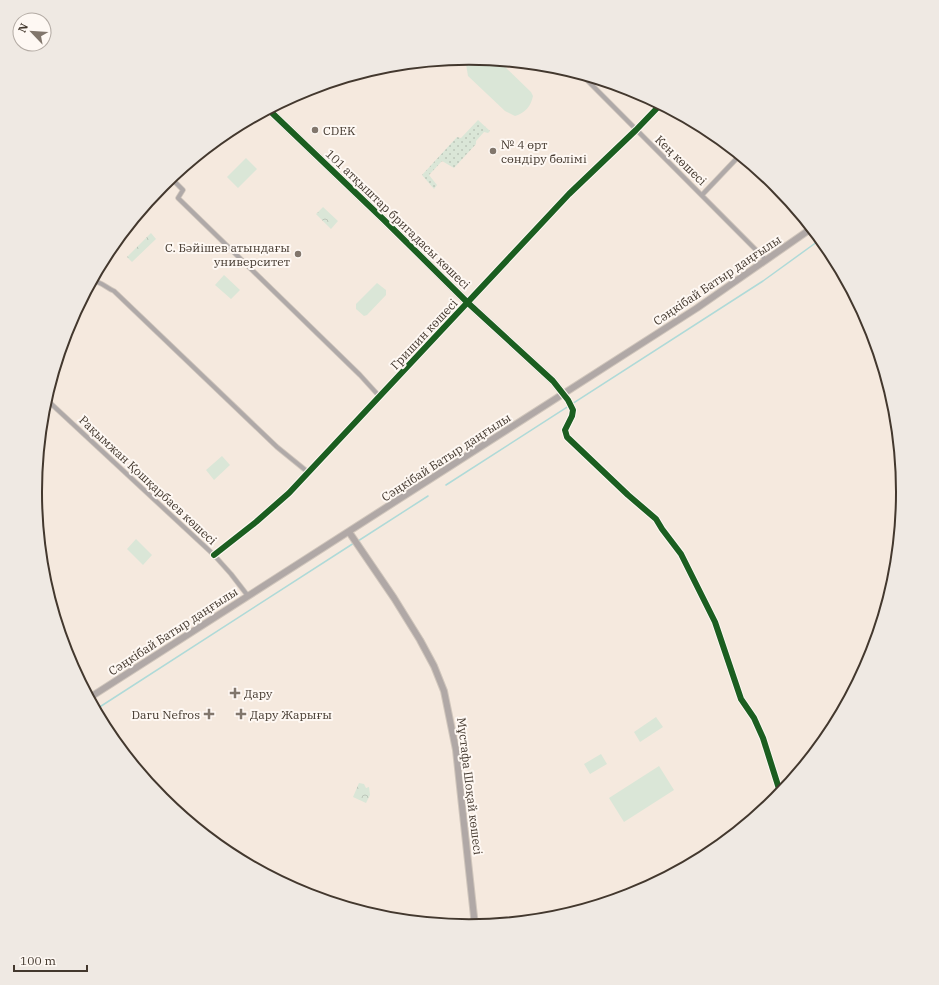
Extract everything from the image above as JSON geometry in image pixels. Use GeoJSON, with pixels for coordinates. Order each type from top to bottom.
{"type":"FeatureCollection","features":[{"type":"Feature","properties":{"kind":"main road","name":"101 атқыштар бригадасы көшесі"},"geometry":{"type":"LineString","coordinates":[[272,113],[390,225],[468,302],[553,381],[564,395]]}},
{"type":"Feature","properties":{"kind":"main road","name":"Сәңкібай Батыр даңғылы"},"geometry":{"type":"LineString","coordinates":[[93,695],[564,395],[697,308],[808,231]]}},
{"type":"Feature","properties":{"kind":"main road","name":"Мұстафа Шоқай көшесі"},"geometry":{"type":"LineString","coordinates":[[349,532],[420,640],[434,666],[444,691],[456,750],[475,920]]}},
{"type":"Feature","properties":{"kind":"street","name":"Кең көшесі"},"geometry":{"type":"LineString","coordinates":[[592,85],[766,260]]}},
{"type":"Feature","properties":{"kind":"street","name":"Гришин көшесі"},"geometry":{"type":"LineString","coordinates":[[214,555],[256,522],[309,473],[569,194],[657,108]]}},
{"type":"Feature","properties":{"kind":"street"},"geometry":{"type":"LineString","coordinates":[[702,195],[737,159]]}},
{"type":"Feature","properties":{"kind":"street"},"geometry":{"type":"LineString","coordinates":[[175,182],[183,190],[178,198],[360,375],[380,397]]}},
{"type":"Feature","properties":{"kind":"street"},"geometry":{"type":"LineString","coordinates":[[98,281],[105,287],[114,291],[278,447],[309,473]]}},
{"type":"Feature","properties":{"kind":"street"},"geometry":{"type":"LineString","coordinates":[[564,395],[572,406],[573,410],[572,416],[565,430],[567,437],[628,496],[656,519],[681,554],[715,622],[741,699],[754,718],[763,738],[779,787]]}},
{"type":"Feature","properties":{"kind":"street","name":"Рақымжан Қошқарбаев көшесі"},"geometry":{"type":"LineString","coordinates":[[51,404],[214,555],[232,574],[248,596]]}},
{"type":"Feature","properties":{"kind":"green space"},"geometry":{"type":"Polygon","coordinates":[[[466,65],[505,67],[531,92],[533,96],[531,103],[527,109],[515,116],[505,111],[468,76],[466,65]]]}},
{"type":"Feature","properties":{"kind":"green space"},"geometry":{"type":"Polygon","coordinates":[[[478,120],[490,131],[488,133],[484,132],[476,141],[476,144],[454,168],[442,161],[429,175],[437,185],[434,189],[422,175],[457,137],[461,138],[478,120]]]}},
{"type":"Feature","properties":{"kind":"green space"},"geometry":{"type":"Polygon","coordinates":[[[246,158],[257,169],[238,188],[227,177],[246,158]]]}},
{"type":"Feature","properties":{"kind":"green space"},"geometry":{"type":"Polygon","coordinates":[[[323,207],[338,221],[331,229],[316,214],[323,207]]]}},
{"type":"Feature","properties":{"kind":"green space"},"geometry":{"type":"Polygon","coordinates":[[[151,233],[156,239],[132,262],[127,257],[151,233]]]}},
{"type":"Feature","properties":{"kind":"green space"},"geometry":{"type":"Polygon","coordinates":[[[224,275],[240,290],[231,299],[215,285],[224,275]]]}},
{"type":"Feature","properties":{"kind":"green space"},"geometry":{"type":"Polygon","coordinates":[[[377,283],[386,290],[386,295],[367,315],[364,316],[356,309],[356,304],[377,283]]]}},
{"type":"Feature","properties":{"kind":"green space"},"geometry":{"type":"Polygon","coordinates":[[[222,456],[230,465],[214,480],[206,470],[222,456]]]}},
{"type":"Feature","properties":{"kind":"green space"},"geometry":{"type":"Polygon","coordinates":[[[136,539],[152,555],[143,565],[127,549],[136,539]]]}},
{"type":"Feature","properties":{"kind":"green space"},"geometry":{"type":"Polygon","coordinates":[[[656,717],[663,727],[640,742],[634,732],[656,717]]]}},
{"type":"Feature","properties":{"kind":"green space"},"geometry":{"type":"Polygon","coordinates":[[[601,754],[607,764],[590,774],[584,764],[601,754]]]}},
{"type":"Feature","properties":{"kind":"green space"},"geometry":{"type":"Polygon","coordinates":[[[659,766],[674,790],[624,822],[609,798],[659,766]]]}},
{"type":"Feature","properties":{"kind":"green space"},"geometry":{"type":"Polygon","coordinates":[[[359,783],[364,784],[366,788],[369,787],[370,795],[366,803],[353,797],[359,783]]]}},
{"type":"Feature","properties":{"kind":"waterway"},"geometry":{"type":"LineString","coordinates":[[446,485],[763,281],[816,242]]}},
{"type":"Feature","properties":{"kind":"waterway"},"geometry":{"type":"LineString","coordinates":[[358,541],[428,496]]}},
{"type":"Feature","properties":{"kind":"waterway"},"geometry":{"type":"LineString","coordinates":[[100,707],[354,543]]}},
{"type":"Feature","properties":{"kind":"cycle path"},"geometry":{"type":"LineString","coordinates":[[214,555],[256,522],[289,493],[569,194],[657,108]]}},
{"type":"Feature","properties":{"kind":"cycle path"},"geometry":{"type":"LineString","coordinates":[[272,113],[468,303],[553,381],[568,400],[573,410],[572,416],[565,430],[567,437],[628,495],[656,519],[681,554],[715,622],[741,699],[754,718],[763,738],[779,788]]}},
{"type":"Feature","properties":{"kind":"place","name":"CDEK"},"geometry":{"type":"Point","coordinates":[315,130]}},
{"type":"Feature","properties":{"kind":"place","name":"№ 4 өрт сөндіру бөлімі"},"geometry":{"type":"Point","coordinates":[493,151]}},
{"type":"Feature","properties":{"kind":"place","name":"С. Бәйішев атындағы университет"},"geometry":{"type":"Point","coordinates":[298,254]}},
{"type":"Feature","properties":{"kind":"place","name":"Дару"},"geometry":{"type":"Point","coordinates":[235,693]}},
{"type":"Feature","properties":{"kind":"place","name":"Daru Nefros"},"geometry":{"type":"Point","coordinates":[209,714]}},
{"type":"Feature","properties":{"kind":"place","name":"Дару Жарығы"},"geometry":{"type":"Point","coordinates":[241,714]}}]}
